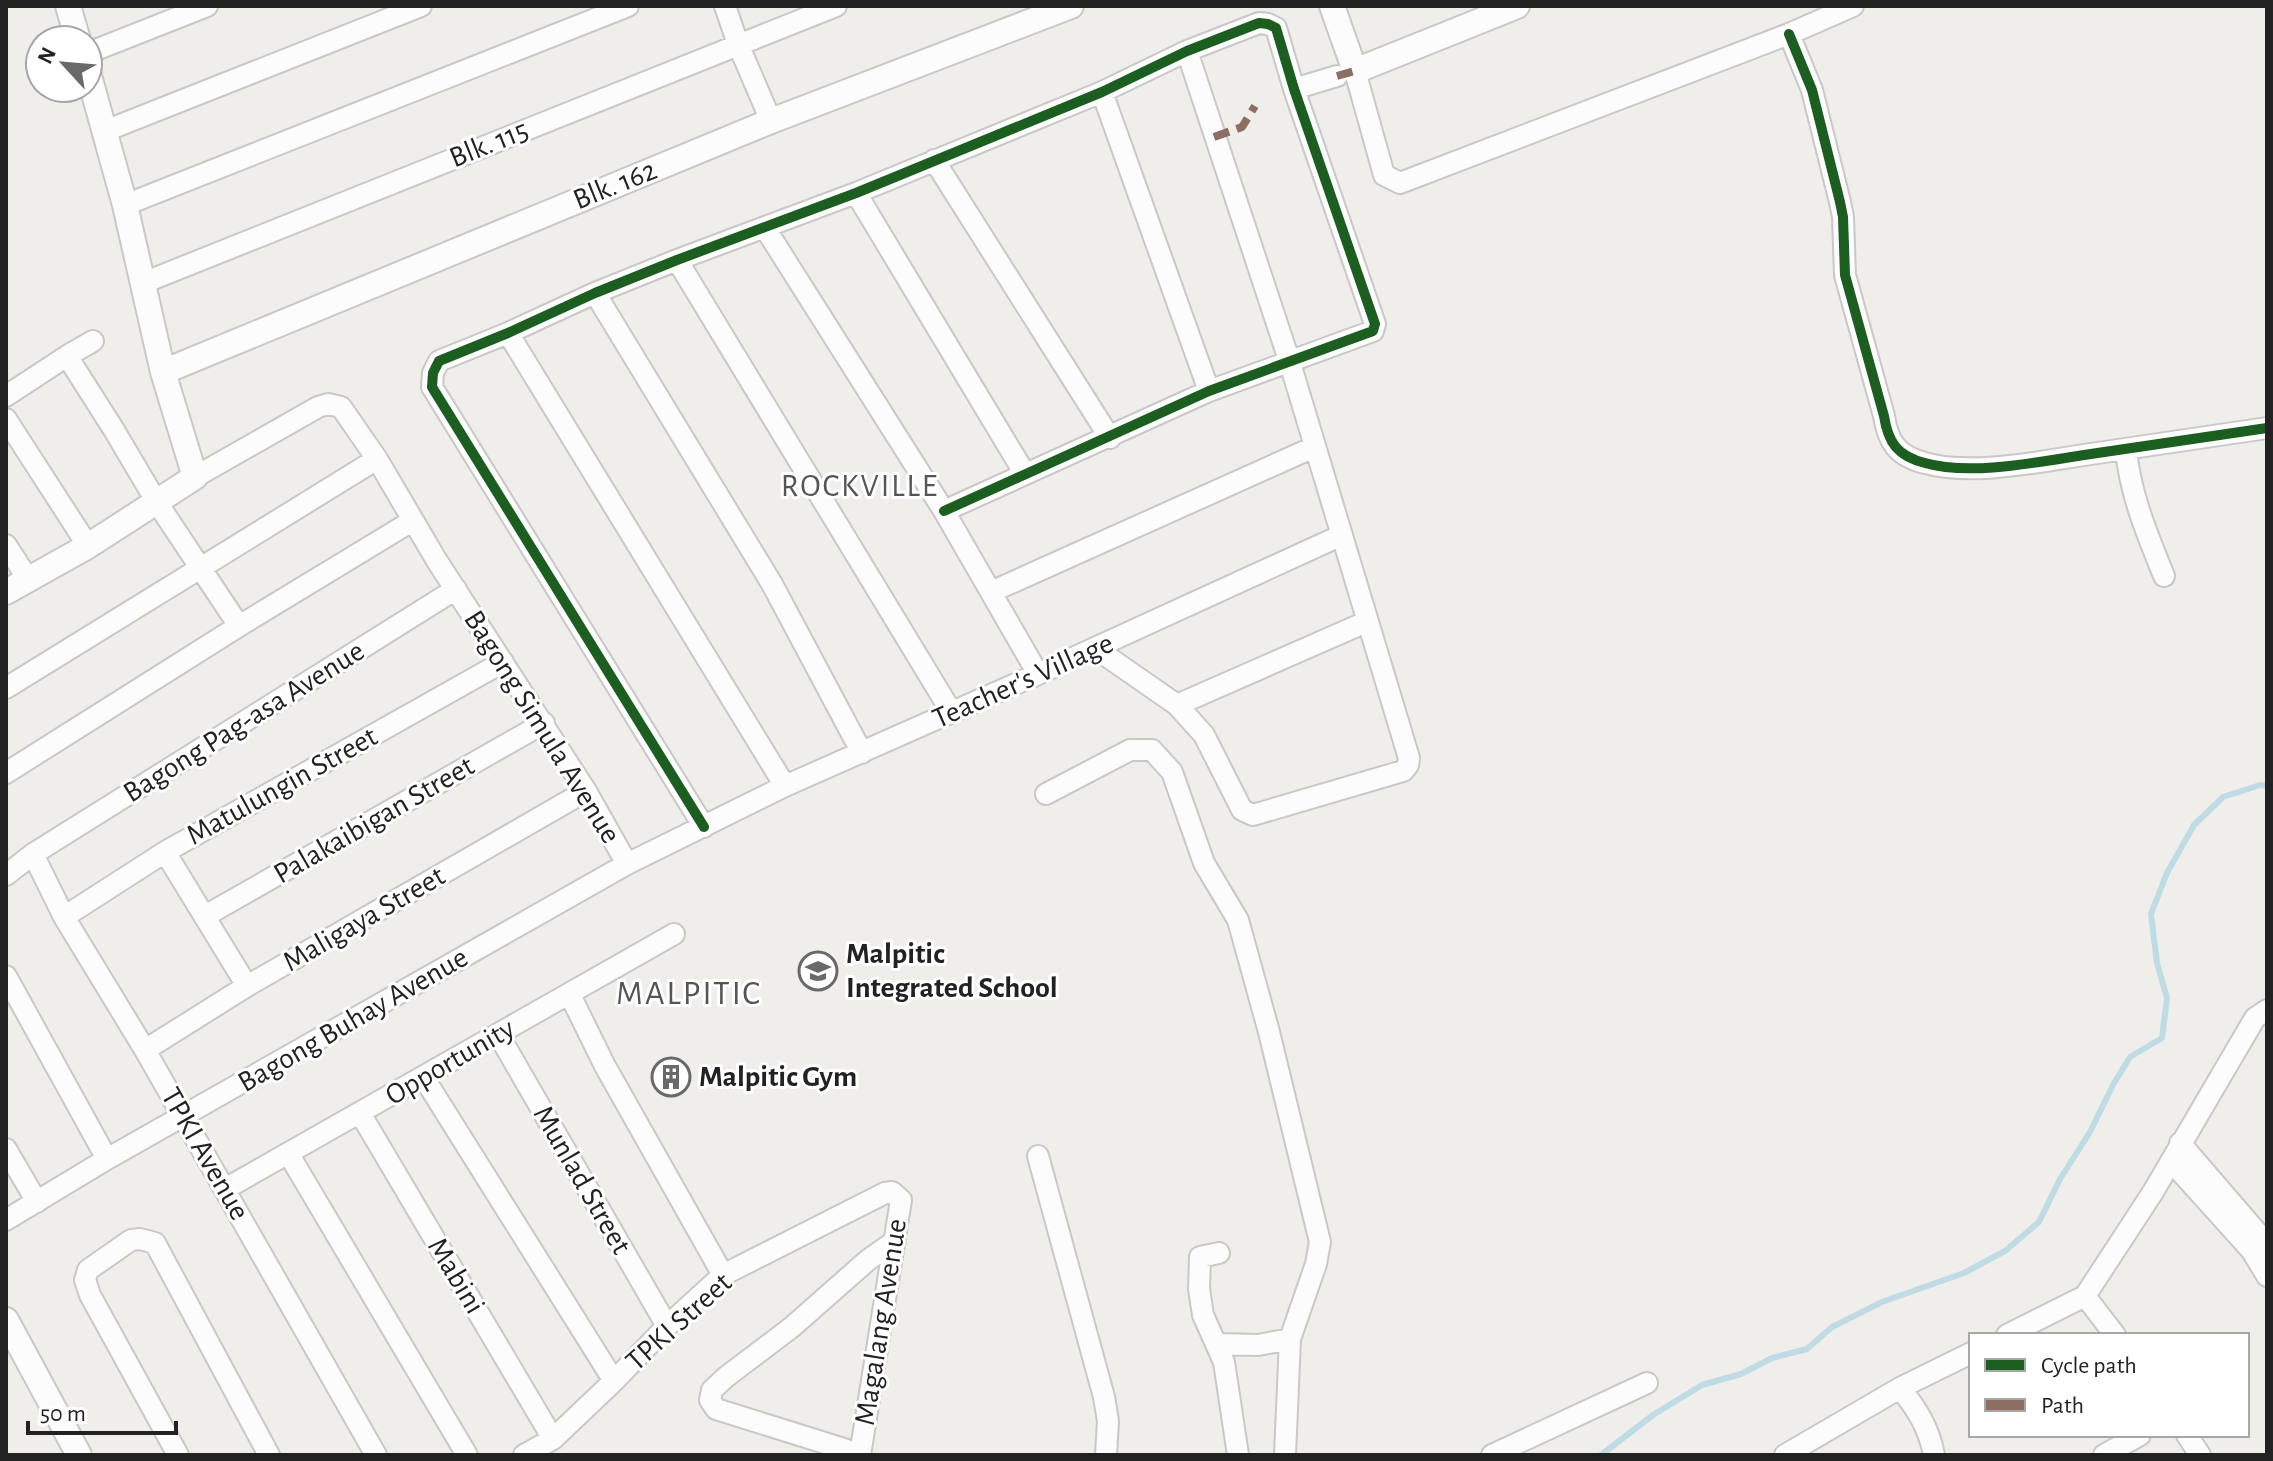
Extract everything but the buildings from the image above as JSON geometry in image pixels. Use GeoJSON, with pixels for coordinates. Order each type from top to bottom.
{"type":"FeatureCollection","features":[{"type":"Feature","properties":{"kind":"street"},"geometry":{"type":"LineString","coordinates":[[104,47],[207,6]]}},
{"type":"Feature","properties":{"kind":"street"},"geometry":{"type":"LineString","coordinates":[[105,131],[421,6]]}},
{"type":"Feature","properties":{"kind":"street"},"geometry":{"type":"LineString","coordinates":[[125,205],[628,6]]}},
{"type":"Feature","properties":{"kind":"street"},"geometry":{"type":"LineString","coordinates":[[725,6],[771,121]]}},
{"type":"Feature","properties":{"kind":"street","name":"Blk. 115"},"geometry":{"type":"LineString","coordinates":[[143,283],[836,6]]}},
{"type":"Feature","properties":{"kind":"street","name":"Blk. 162"},"geometry":{"type":"LineString","coordinates":[[163,372],[771,121],[1071,6]]}},
{"type":"Feature","properties":{"kind":"street"},"geometry":{"type":"LineString","coordinates":[[1332,6],[1346,74],[1384,175],[1400,183],[1789,34],[1853,6]]}},
{"type":"Feature","properties":{"kind":"street"},"geometry":{"type":"LineString","coordinates":[[1294,89],[1346,74],[1517,6]]}},
{"type":"Feature","properties":{"kind":"street"},"geometry":{"type":"LineString","coordinates":[[704,827],[432,387],[433,373],[439,361],[595,293],[856,193],[1102,92],[1187,51],[1259,23],[1276,28],[1375,324],[1373,331],[1209,391],[944,511]]}},
{"type":"Feature","properties":{"kind":"street"},"geometry":{"type":"LineString","coordinates":[[1789,34],[1812,90],[1843,217],[1845,275],[1887,437],[1897,449],[1923,463],[1960,469],[2030,463],[2267,428]]}},
{"type":"Feature","properties":{"kind":"street"},"geometry":{"type":"LineString","coordinates":[[1095,648],[1177,705],[1204,735],[1242,810],[1253,815],[1403,771],[1408,765],[1409,758],[1290,363],[1187,51]]}},
{"type":"Feature","properties":{"kind":"street"},"geometry":{"type":"LineString","coordinates":[[1102,92],[1209,391]]}},
{"type":"Feature","properties":{"kind":"street"},"geometry":{"type":"LineString","coordinates":[[6,592],[88,546],[195,477],[163,372],[125,205],[97,104]]}},
{"type":"Feature","properties":{"kind":"street"},"geometry":{"type":"LineString","coordinates":[[934,160],[1110,438]]}},
{"type":"Feature","properties":{"kind":"street"},"geometry":{"type":"LineString","coordinates":[[856,193],[1025,474]]}},
{"type":"Feature","properties":{"kind":"street"},"geometry":{"type":"LineString","coordinates":[[765,228],[944,511],[1038,674]]}},
{"type":"Feature","properties":{"kind":"street"},"geometry":{"type":"LineString","coordinates":[[677,260],[952,713]]}},
{"type":"Feature","properties":{"kind":"street"},"geometry":{"type":"LineString","coordinates":[[595,293],[772,584],[862,753]]}},
{"type":"Feature","properties":{"kind":"street"},"geometry":{"type":"LineString","coordinates":[[508,333],[785,786]]}},
{"type":"Feature","properties":{"kind":"street"},"geometry":{"type":"LineString","coordinates":[[6,396],[93,341]]}},
{"type":"Feature","properties":{"kind":"street"},"geometry":{"type":"LineString","coordinates":[[67,356],[156,501],[239,626]]}},
{"type":"Feature","properties":{"kind":"street","name":"Bagong Simula Avenue"},"geometry":{"type":"LineString","coordinates":[[195,477],[318,407],[328,404],[341,407],[544,723],[627,864]]}},
{"type":"Feature","properties":{"kind":"street"},"geometry":{"type":"LineString","coordinates":[[6,419],[88,546]]}},
{"type":"Feature","properties":{"kind":"street"},"geometry":{"type":"LineString","coordinates":[[991,592],[1314,447]]}},
{"type":"Feature","properties":{"kind":"street"},"geometry":{"type":"LineString","coordinates":[[2126,449],[2128,476],[2164,576]]}},
{"type":"Feature","properties":{"kind":"street"},"geometry":{"type":"LineString","coordinates":[[6,688],[377,459]]}},
{"type":"Feature","properties":{"kind":"street"},"geometry":{"type":"LineString","coordinates":[[6,773],[412,521]]}},
{"type":"Feature","properties":{"kind":"street","name":"Teacher's Village"},"geometry":{"type":"LineString","coordinates":[[704,827],[785,786],[1342,535]]}},
{"type":"Feature","properties":{"kind":"street"},"geometry":{"type":"LineString","coordinates":[[6,545],[28,579]]}},
{"type":"Feature","properties":{"kind":"street","name":"Bagong Pag-asa Avenue"},"geometry":{"type":"LineString","coordinates":[[6,875],[33,854],[456,589]]}},
{"type":"Feature","properties":{"kind":"street"},"geometry":{"type":"LineString","coordinates":[[1177,705],[1366,622]]}},
{"type":"Feature","properties":{"kind":"street","name":"Matulungin Street"},"geometry":{"type":"LineString","coordinates":[[64,917],[165,852],[503,662]]}},
{"type":"Feature","properties":{"kind":"street","name":"Palakaibigan Street"},"geometry":{"type":"LineString","coordinates":[[205,916],[544,723]]}},
{"type":"Feature","properties":{"kind":"street"},"geometry":{"type":"LineString","coordinates":[[1046,794],[1130,750],[1152,750],[1172,772],[1204,863],[1238,920],[1269,1032],[1320,1242],[1316,1264],[1290,1339],[1285,1455]]}},
{"type":"Feature","properties":{"kind":"street","name":"Maligaya Street"},"geometry":{"type":"LineString","coordinates":[[145,1050],[247,986],[586,791]]}},
{"type":"Feature","properties":{"kind":"street","name":"Bagong Buhay Avenue"},"geometry":{"type":"LineString","coordinates":[[6,1220],[107,1159],[627,864],[704,827]]}},
{"type":"Feature","properties":{"kind":"street"},"geometry":{"type":"LineString","coordinates":[[165,852],[247,986]]}},
{"type":"Feature","properties":{"kind":"street","name":"TPKI Avenue"},"geometry":{"type":"LineString","coordinates":[[33,854],[64,917],[145,1050],[376,1455]]}},
{"type":"Feature","properties":{"kind":"street","name":"Opportunity"},"geometry":{"type":"LineString","coordinates":[[225,1189],[674,934]]}},
{"type":"Feature","properties":{"kind":"street"},"geometry":{"type":"LineString","coordinates":[[6,976],[107,1159]]}},
{"type":"Feature","properties":{"kind":"street"},"geometry":{"type":"LineString","coordinates":[[570,995],[605,1066],[723,1275]]}},
{"type":"Feature","properties":{"kind":"street"},"geometry":{"type":"LineString","coordinates":[[2011,1333],[2085,1296],[2176,1152],[2255,1018],[2267,1010]]}},
{"type":"Feature","properties":{"kind":"street","name":"Munlad Street"},"geometry":{"type":"LineString","coordinates":[[498,1034],[667,1326]]}},
{"type":"Feature","properties":{"kind":"street"},"geometry":{"type":"LineString","coordinates":[[424,1078],[614,1381]]}},
{"type":"Feature","properties":{"kind":"street","name":"Mabini"},"geometry":{"type":"LineString","coordinates":[[360,1113],[553,1439]]}},
{"type":"Feature","properties":{"kind":"street"},"geometry":{"type":"LineString","coordinates":[[6,1149],[37,1202]]}},
{"type":"Feature","properties":{"kind":"street"},"geometry":{"type":"LineString","coordinates":[[2176,1152],[2267,1244]]}},
{"type":"Feature","properties":{"kind":"street"},"geometry":{"type":"LineString","coordinates":[[2176,1152],[2252,1251],[2267,1276]]}},
{"type":"Feature","properties":{"kind":"street"},"geometry":{"type":"LineString","coordinates":[[288,1153],[467,1455]]}},
{"type":"Feature","properties":{"kind":"street"},"geometry":{"type":"LineString","coordinates":[[1038,1156],[1104,1397],[1108,1421],[1106,1455]]}},
{"type":"Feature","properties":{"kind":"street","name":"TPKI Street"},"geometry":{"type":"LineString","coordinates":[[524,1455],[553,1439],[723,1275],[892,1192]]}},
{"type":"Feature","properties":{"kind":"street","name":"Magalang Avenue"},"geometry":{"type":"LineString","coordinates":[[859,1455],[901,1200],[892,1192]]}},
{"type":"Feature","properties":{"kind":"street"},"geometry":{"type":"LineString","coordinates":[[178,1455],[90,1295],[85,1280],[88,1270],[131,1240],[155,1243],[269,1455]]}},
{"type":"Feature","properties":{"kind":"street"},"geometry":{"type":"LineString","coordinates":[[859,1455],[716,1409],[710,1400],[712,1390],[726,1377],[792,1327],[868,1260],[895,1241]]}},
{"type":"Feature","properties":{"kind":"street"},"geometry":{"type":"LineString","coordinates":[[1219,1253],[1200,1257],[1198,1270],[1203,1315],[1224,1362],[1238,1455]]}},
{"type":"Feature","properties":{"kind":"street"},"geometry":{"type":"LineString","coordinates":[[2085,1296],[2113,1333]]}},
{"type":"Feature","properties":{"kind":"street"},"geometry":{"type":"LineString","coordinates":[[6,1320],[79,1455]]}},
{"type":"Feature","properties":{"kind":"street"},"geometry":{"type":"LineString","coordinates":[[1217,1344],[1258,1345],[1290,1339]]}},
{"type":"Feature","properties":{"kind":"street"},"geometry":{"type":"LineString","coordinates":[[1785,1455],[1900,1388],[1969,1354]]}},
{"type":"Feature","properties":{"kind":"street"},"geometry":{"type":"LineString","coordinates":[[1492,1455],[1647,1383]]}},
{"type":"Feature","properties":{"kind":"street"},"geometry":{"type":"LineString","coordinates":[[1900,1388],[1918,1410],[1931,1439],[1934,1455]]}},
{"type":"Feature","properties":{"kind":"street"},"geometry":{"type":"LineString","coordinates":[[2104,1455],[2136,1437]]}},
{"type":"Feature","properties":{"kind":"street"},"geometry":{"type":"LineString","coordinates":[[2188,1437],[2200,1455]]}},
{"type":"Feature","properties":{"kind":"waterway"},"geometry":{"type":"LineString","coordinates":[[1601,1455],[1653,1415],[1702,1385],[1741,1374],[1772,1358],[1807,1349],[1832,1327],[1882,1302],[1964,1273],[2005,1251],[2039,1222],[2130,1057],[2162,1038],[2167,998],[2157,963],[2151,914],[2167,873],[2194,825],[2223,797],[2260,785],[2267,786]]}},
{"type":"Feature","properties":{"kind":"marked path"},"geometry":{"type":"LineString","coordinates":[[1337,76],[1355,71]]}},
{"type":"Feature","properties":{"kind":"marked path"},"geometry":{"type":"LineString","coordinates":[[1214,137],[1242,127],[1255,106]]}},
{"type":"Feature","properties":{"kind":"cycle path"},"geometry":{"type":"LineString","coordinates":[[704,827],[432,387],[433,373],[439,361],[595,293],[856,193],[1102,92],[1187,51],[1259,23],[1276,28],[1375,324],[1373,331],[1209,391],[944,511]]}},
{"type":"Feature","properties":{"kind":"cycle path"},"geometry":{"type":"LineString","coordinates":[[1789,34],[1812,90],[1840,202],[1845,275],[1888,433],[1901,452],[1915,460],[1943,467],[1983,468],[2267,428]]}},
{"type":"Feature","properties":{"kind":"place","name":"Malpitic Integrated School"},"geometry":{"type":"Point","coordinates":[818,971]}},
{"type":"Feature","properties":{"kind":"place","name":"Malpitic Gym"},"geometry":{"type":"Point","coordinates":[671,1077]}},
{"type":"Feature","properties":{"kind":"district","name":"ROCKVILLE"},"geometry":{"type":"Point","coordinates":[860,486]}},
{"type":"Feature","properties":{"kind":"district","name":"MALPITIC"},"geometry":{"type":"Point","coordinates":[689,994]}}]}
